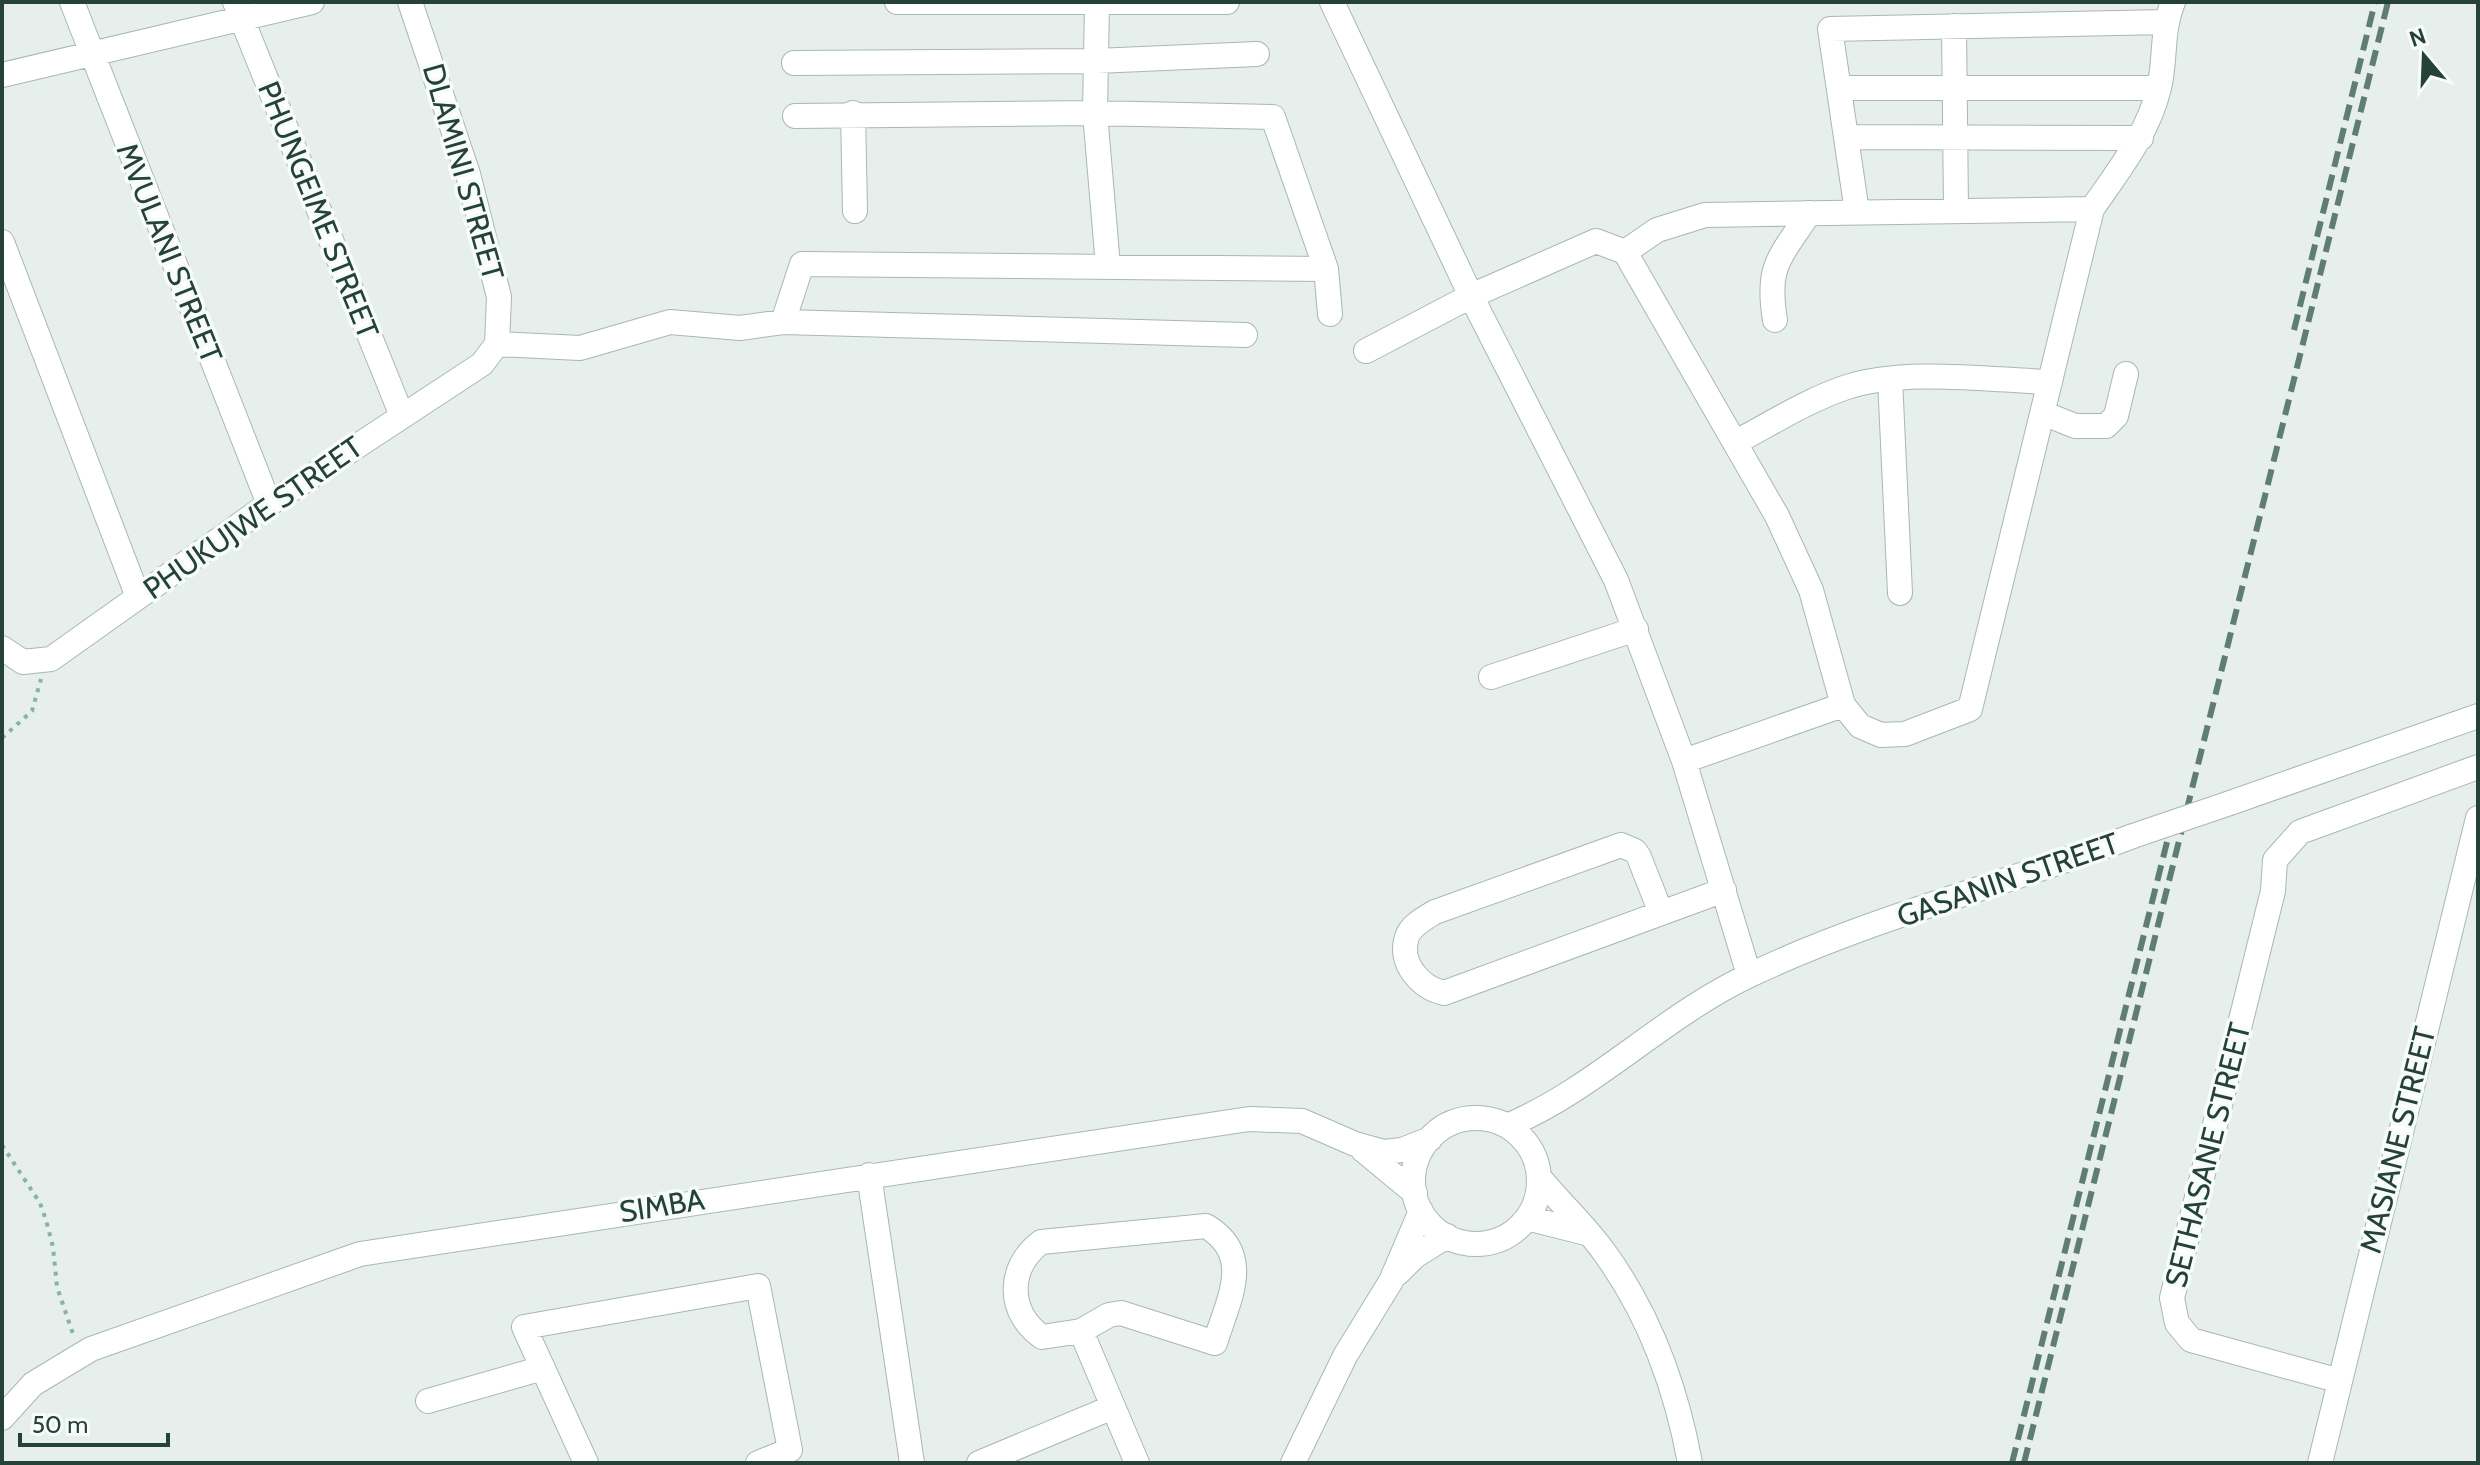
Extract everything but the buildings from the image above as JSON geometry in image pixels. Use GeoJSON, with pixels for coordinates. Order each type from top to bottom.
{"type":"FeatureCollection","features":[{"type":"Feature","properties":{"kind":"street","name":"MVULANI STREET"},"geometry":{"type":"LineString","coordinates":[[72,2],[269,504]]}},
{"type":"Feature","properties":{"kind":"street"},"geometry":{"type":"LineString","coordinates":[[2,75],[90,54],[238,11],[312,2]]}},
{"type":"Feature","properties":{"kind":"street","name":"DLAMINI STREET"},"geometry":{"type":"LineString","coordinates":[[410,2],[468,174],[496,282],[501,313],[497,344]]}},
{"type":"Feature","properties":{"kind":"street"},"geometry":{"type":"LineString","coordinates":[[897,2],[1227,2]]}},
{"type":"Feature","properties":{"kind":"street"},"geometry":{"type":"LineString","coordinates":[[1332,2],[1471,296],[1616,580],[1684,761],[1749,975]]}},
{"type":"Feature","properties":{"kind":"street"},"geometry":{"type":"LineString","coordinates":[[1097,3],[1095,113],[1108,266]]}},
{"type":"Feature","properties":{"kind":"street","name":"PHUNGEIME STREET"},"geometry":{"type":"LineString","coordinates":[[238,11],[402,416]]}},
{"type":"Feature","properties":{"kind":"street"},"geometry":{"type":"LineString","coordinates":[[1366,351],[1471,296],[1596,241],[1625,252],[1777,516],[1811,590],[1843,705],[1860,726],[1881,735],[1905,734],[1970,709],[2092,209],[2141,138],[2159,88],[2169,12],[2009,14],[1954,26],[1830,29],[1857,212]]}},
{"type":"Feature","properties":{"kind":"street"},"geometry":{"type":"LineString","coordinates":[[1954,26],[1956,210]]}},
{"type":"Feature","properties":{"kind":"street"},"geometry":{"type":"LineString","coordinates":[[794,63],[1096,61],[1257,54]]}},
{"type":"Feature","properties":{"kind":"street"},"geometry":{"type":"LineString","coordinates":[[1840,88],[2159,88]]}},
{"type":"Feature","properties":{"kind":"street"},"geometry":{"type":"LineString","coordinates":[[853,113],[855,211]]}},
{"type":"Feature","properties":{"kind":"street"},"geometry":{"type":"LineString","coordinates":[[795,116],[853,113],[1095,113],[1273,117],[1326,269],[1330,314]]}},
{"type":"Feature","properties":{"kind":"street"},"geometry":{"type":"LineString","coordinates":[[1847,137],[2141,138]]}},
{"type":"Feature","properties":{"kind":"street"},"geometry":{"type":"LineString","coordinates":[[1625,252],[1657,230],[1705,215],[2092,209]]}},
{"type":"Feature","properties":{"kind":"street"},"geometry":{"type":"LineString","coordinates":[[1775,320],[1769,284],[1778,261],[1809,213]]}},
{"type":"Feature","properties":{"kind":"street"},"geometry":{"type":"LineString","coordinates":[[2,242],[138,597]]}},
{"type":"Feature","properties":{"kind":"street"},"geometry":{"type":"LineString","coordinates":[[783,322],[802,264],[1326,269]]}},
{"type":"Feature","properties":{"kind":"street"},"geometry":{"type":"LineString","coordinates":[[497,344],[580,348],[670,322],[740,328],[783,322],[1245,335]]}},
{"type":"Feature","properties":{"kind":"street","name":"PHUKUJWE STREET"},"geometry":{"type":"LineString","coordinates":[[43,661],[269,504],[482,364],[497,344]]}},
{"type":"Feature","properties":{"kind":"street"},"geometry":{"type":"LineString","coordinates":[[2043,413],[2075,426],[2106,426],[2116,416],[2126,374]]}},
{"type":"Feature","properties":{"kind":"street"},"geometry":{"type":"LineString","coordinates":[[1736,442],[1811,401],[1849,386],[1890,379],[2050,382]]}},
{"type":"Feature","properties":{"kind":"street"},"geometry":{"type":"LineString","coordinates":[[1890,379],[1900,593]]}},
{"type":"Feature","properties":{"kind":"street"},"geometry":{"type":"LineString","coordinates":[[1491,677],[1636,629]]}},
{"type":"Feature","properties":{"kind":"street"},"geometry":{"type":"LineString","coordinates":[[2,648],[23,662],[43,661]]}},
{"type":"Feature","properties":{"kind":"street"},"geometry":{"type":"LineString","coordinates":[[1684,761],[1843,705]]}},
{"type":"Feature","properties":{"kind":"street","name":"GASANIN STREET"},"geometry":{"type":"LineString","coordinates":[[1507,1126],[1564,1098],[1673,1021],[1749,975],[1859,932],[2478,716]]}},
{"type":"Feature","properties":{"kind":"street","name":"SETHASANE STREET"},"geometry":{"type":"LineString","coordinates":[[2340,1381],[2200,1345],[2183,1334],[2172,1311],[2172,1298],[2273,891],[2275,860],[2300,832],[2478,767]]}},
{"type":"Feature","properties":{"kind":"street","name":"MASIANE STREET"},"geometry":{"type":"LineString","coordinates":[[2320,1463],[2478,818]]}},
{"type":"Feature","properties":{"kind":"street"},"geometry":{"type":"LineString","coordinates":[[1661,913],[1639,857],[1635,851],[1621,845],[1435,912],[1411,929],[1406,939],[1408,959],[1417,980],[1427,990],[1444,993],[1724,890]]}},
{"type":"Feature","properties":{"kind":"street","name":"GASANIN STREET"},"geometry":{"type":"LineString","coordinates":[[1533,1153],[1547,1116],[1564,1098]]}},
{"type":"Feature","properties":{"kind":"street","name":"SIMBA"},"geometry":{"type":"LineString","coordinates":[[2,1418],[33,1384],[80,1355],[122,1336],[360,1254],[869,1175],[1259,1119],[1302,1121],[1355,1144]]}},
{"type":"Feature","properties":{"kind":"street"},"geometry":{"type":"LineString","coordinates":[[1469,1119],[1488,1119],[1507,1126],[1522,1137],[1533,1153],[1539,1177],[1536,1202],[1527,1218],[1509,1234],[1487,1243],[1470,1243],[1447,1236],[1418,1202],[1355,1144],[1384,1152],[1402,1150],[1430,1139],[1450,1124],[1469,1119]]}},
{"type":"Feature","properties":{"kind":"street"},"geometry":{"type":"LineString","coordinates":[[1391,1281],[1418,1202],[1415,1167],[1430,1139]]}},
{"type":"Feature","properties":{"kind":"street"},"geometry":{"type":"LineString","coordinates":[[869,1175],[912,1463]]}},
{"type":"Feature","properties":{"kind":"street"},"geometry":{"type":"LineString","coordinates":[[1539,1177],[1588,1233],[1630,1291],[1671,1384],[1690,1463]]}},
{"type":"Feature","properties":{"kind":"street"},"geometry":{"type":"LineString","coordinates":[[1527,1218],[1588,1233]]}},
{"type":"Feature","properties":{"kind":"street"},"geometry":{"type":"LineString","coordinates":[[1206,1226],[1220,1235],[1234,1254],[1236,1273],[1215,1343],[1121,1313],[1109,1315],[1081,1331],[1042,1337],[1026,1326],[1015,1285],[1017,1270],[1024,1255],[1041,1242],[1206,1226]]}},
{"type":"Feature","properties":{"kind":"street"},"geometry":{"type":"LineString","coordinates":[[1293,1463],[1345,1356],[1391,1281],[1415,1256],[1447,1236]]}},
{"type":"Feature","properties":{"kind":"street"},"geometry":{"type":"LineString","coordinates":[[586,1463],[524,1327],[758,1286],[790,1450],[758,1463]]}},
{"type":"Feature","properties":{"kind":"street"},"geometry":{"type":"LineString","coordinates":[[1081,1331],[1137,1463]]}},
{"type":"Feature","properties":{"kind":"street"},"geometry":{"type":"LineString","coordinates":[[428,1401],[543,1368]]}},
{"type":"Feature","properties":{"kind":"street"},"geometry":{"type":"LineString","coordinates":[[979,1463],[1113,1407]]}},
{"type":"Feature","properties":{"kind":"path"},"geometry":{"type":"LineString","coordinates":[[2,738],[32,711],[43,661]]}},
{"type":"Feature","properties":{"kind":"path"},"geometry":{"type":"LineString","coordinates":[[2,1145],[40,1203],[53,1247],[57,1287],[80,1355]]}},
{"type":"Feature","properties":{"kind":"railway"},"geometry":{"type":"LineString","coordinates":[[2294,330],[2375,2]]}},
{"type":"Feature","properties":{"kind":"railway"},"geometry":{"type":"LineString","coordinates":[[2024,1463],[2388,2]]}},
{"type":"Feature","properties":{"kind":"railway"},"geometry":{"type":"LineString","coordinates":[[2012,1463],[2170,830]]}}]}
